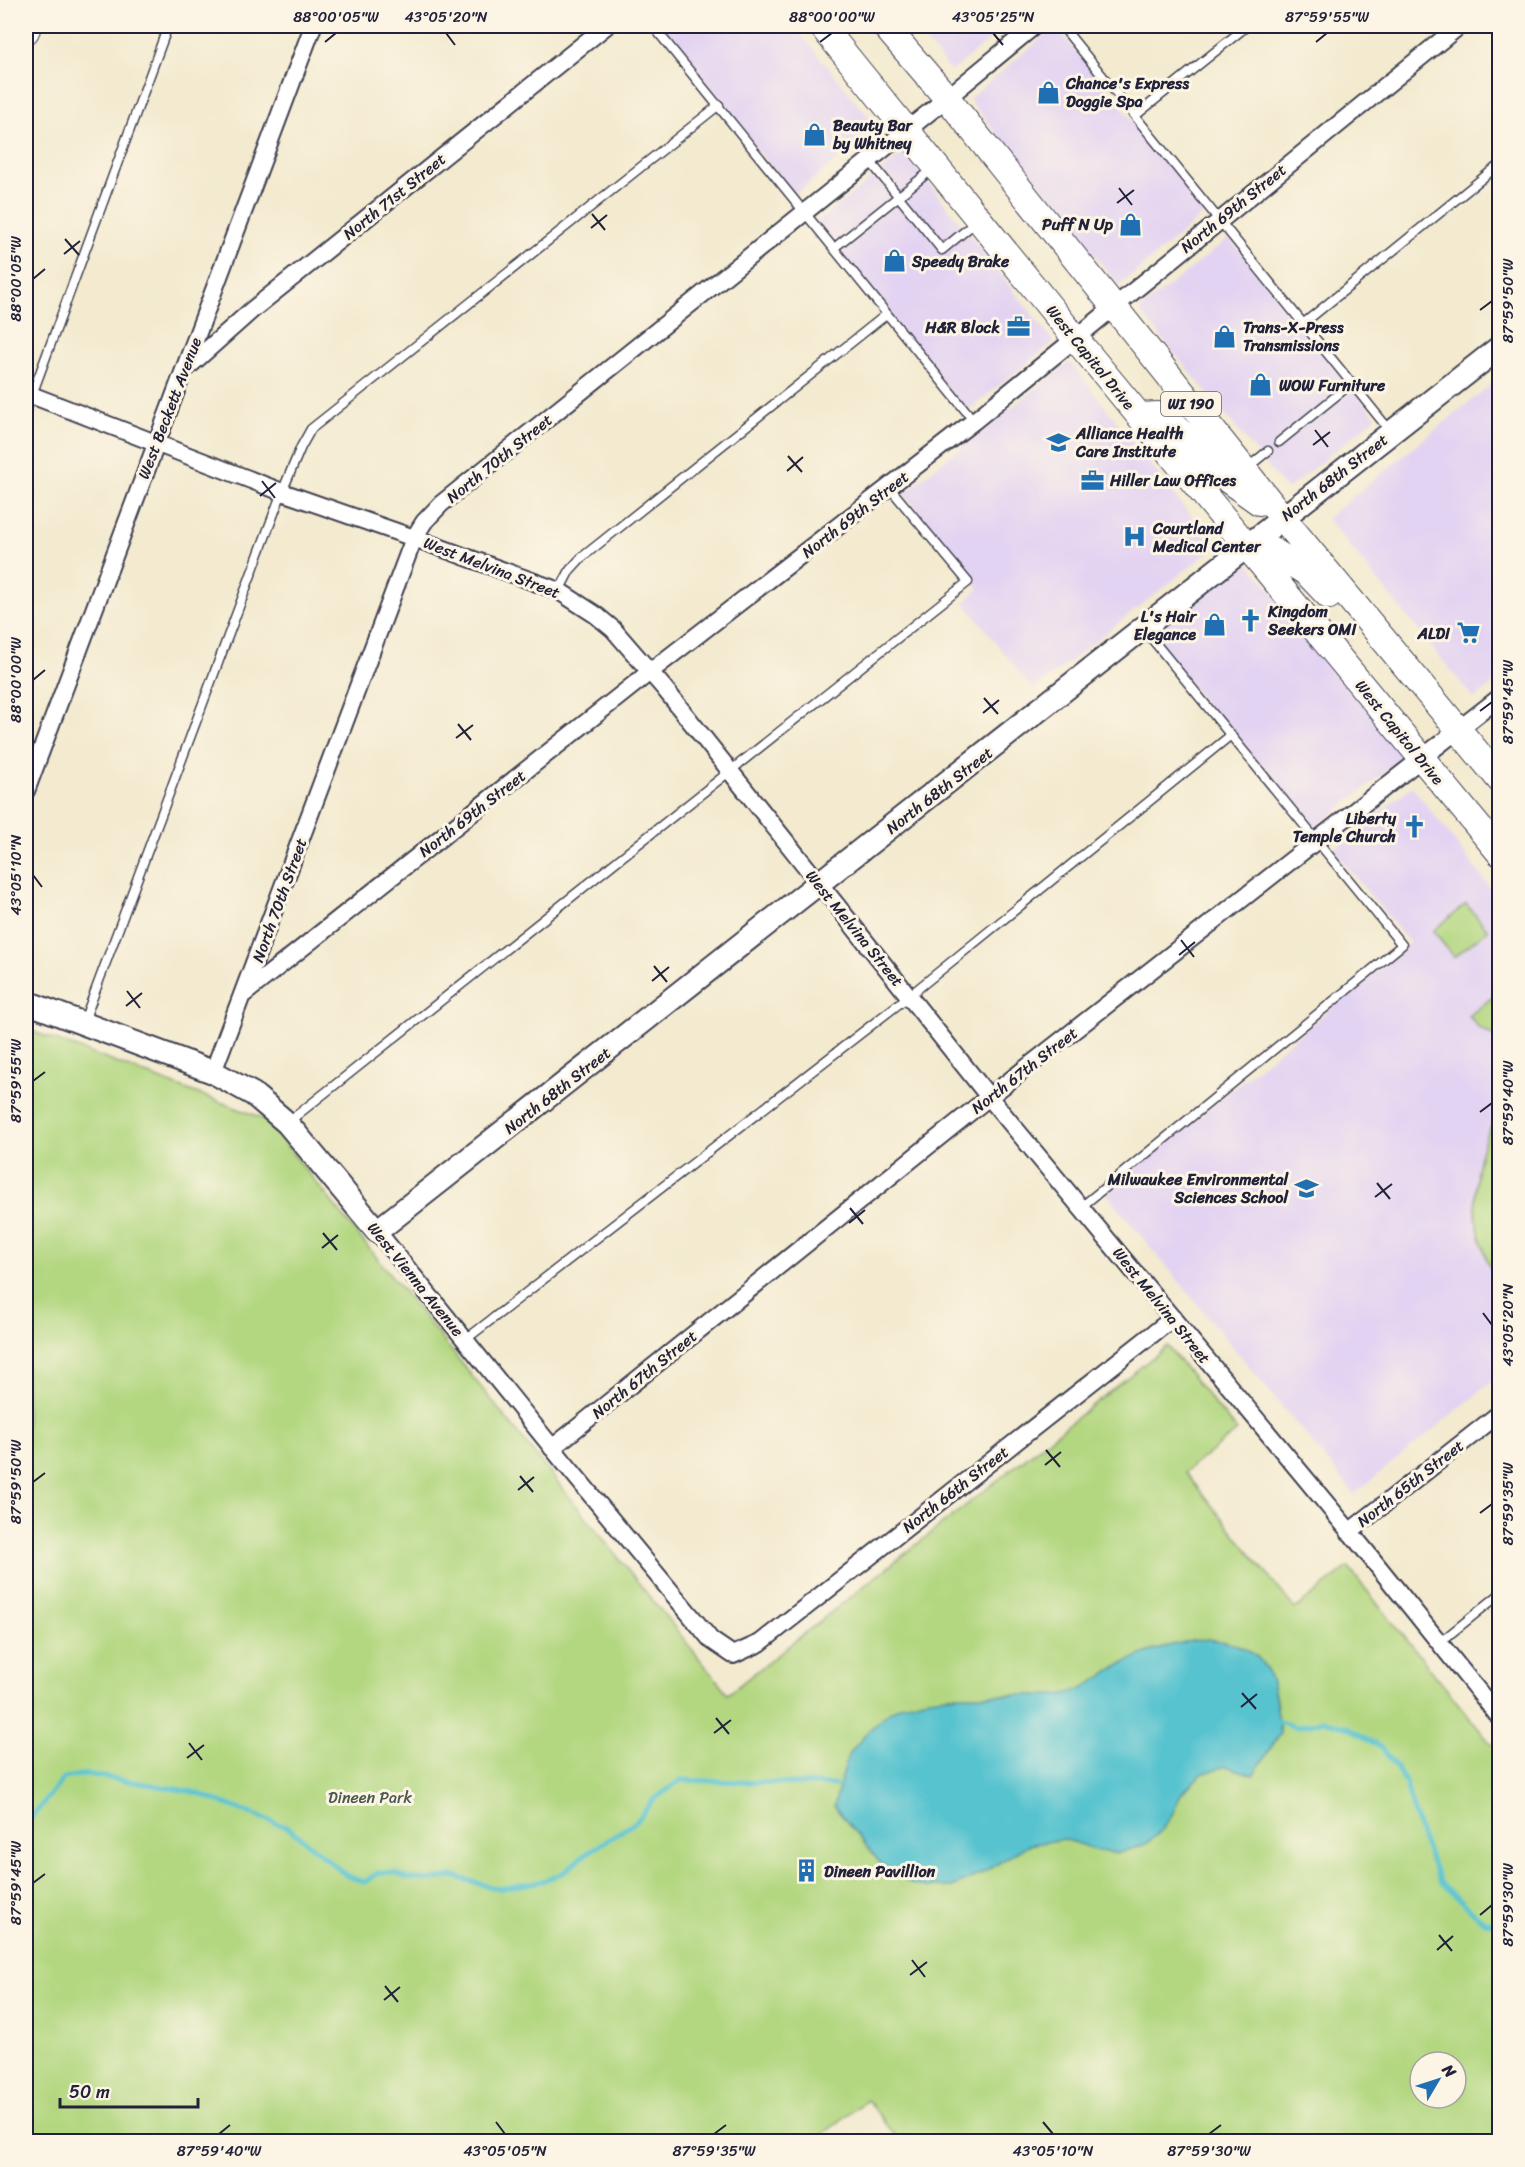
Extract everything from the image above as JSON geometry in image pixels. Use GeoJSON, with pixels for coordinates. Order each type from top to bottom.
{"type":"FeatureCollection","features":[{"type":"Feature","properties":{"kind":"main road"},"geometry":{"type":"LineString","coordinates":[[26,31],[28,26]]}},
{"type":"Feature","properties":{"kind":"main road","name":"West Capitol Drive"},"geometry":{"type":"LineString","coordinates":[[822,26],[908,129],[1075,338],[1500,854]]}},
{"type":"Feature","properties":{"kind":"main road","name":"WI 190"},"geometry":{"type":"LineString","coordinates":[[885,26],[947,98],[1282,517],[1500,780]]}},
{"type":"Feature","properties":{"kind":"main road"},"geometry":{"type":"LineString","coordinates":[[1140,416],[1158,415],[1169,420],[1228,480],[1282,517]]}},
{"type":"Feature","properties":{"kind":"main road"},"geometry":{"type":"LineString","coordinates":[[1247,546],[1270,549],[1307,573],[1343,610],[1368,620]]}},
{"type":"Feature","properties":{"kind":"street","name":"West Beckett Avenue"},"geometry":{"type":"LineString","coordinates":[[26,791],[155,442],[185,370],[313,26]]}},
{"type":"Feature","properties":{"kind":"street","name":"North 71st Street"},"geometry":{"type":"LineString","coordinates":[[185,370],[252,310],[606,26]]}},
{"type":"Feature","properties":{"kind":"street","name":"North 70th Street"},"geometry":{"type":"LineString","coordinates":[[213,1072],[414,538],[424,522],[441,504],[1034,26]]}},
{"type":"Feature","properties":{"kind":"street","name":"North 69th Street"},"geometry":{"type":"LineString","coordinates":[[244,994],[651,671],[974,421],[1219,219],[1459,26]]}},
{"type":"Feature","properties":{"kind":"street","name":"North 68th Street"},"geometry":{"type":"LineString","coordinates":[[377,1231],[1500,347]]}},
{"type":"Feature","properties":{"kind":"street","name":"West Melvina Street"},"geometry":{"type":"LineString","coordinates":[[27,400],[155,442],[282,492],[559,591],[613,629],[651,671],[989,1097],[1350,1532],[1500,1719]]}},
{"type":"Feature","properties":{"kind":"street","name":"North 67th Street"},"geometry":{"type":"LineString","coordinates":[[552,1448],[989,1097],[1500,697]]}},
{"type":"Feature","properties":{"kind":"street","name":"West Vienna Avenue"},"geometry":{"type":"LineString","coordinates":[[26,1002],[213,1072],[253,1094],[287,1123],[711,1640],[733,1655]]}},
{"type":"Feature","properties":{"kind":"street","name":"North 66th Street"},"geometry":{"type":"LineString","coordinates":[[733,1655],[760,1642],[1173,1318]]}},
{"type":"Feature","properties":{"kind":"street","name":"North 65th Street"},"geometry":{"type":"LineString","coordinates":[[1350,1532],[1500,1413]]}},
{"type":"Feature","properties":{"kind":"lane"},"geometry":{"type":"LineString","coordinates":[[27,400],[168,26]]}},
{"type":"Feature","properties":{"kind":"lane"},"geometry":{"type":"LineString","coordinates":[[653,26],[974,421]]}},
{"type":"Feature","properties":{"kind":"lane"},"geometry":{"type":"LineString","coordinates":[[1062,26],[1392,432]]}},
{"type":"Feature","properties":{"kind":"lane"},"geometry":{"type":"LineString","coordinates":[[1135,116],[1247,26]]}},
{"type":"Feature","properties":{"kind":"lane"},"geometry":{"type":"LineString","coordinates":[[83,1024],[282,492],[311,429],[718,105]]}},
{"type":"Feature","properties":{"kind":"lane"},"geometry":{"type":"LineString","coordinates":[[869,160],[942,250],[980,219]]}},
{"type":"Feature","properties":{"kind":"lane"},"geometry":{"type":"LineString","coordinates":[[1304,324],[1500,164]]}},
{"type":"Feature","properties":{"kind":"lane"},"geometry":{"type":"LineString","coordinates":[[834,248],[937,166]]}},
{"type":"Feature","properties":{"kind":"lane"},"geometry":{"type":"LineString","coordinates":[[559,591],[570,570],[581,558],[887,314]]}},
{"type":"Feature","properties":{"kind":"lane"},"geometry":{"type":"LineString","coordinates":[[1279,442],[1352,384]]}},
{"type":"Feature","properties":{"kind":"lane"},"geometry":{"type":"LineString","coordinates":[[1244,470],[1268,451]]}},
{"type":"Feature","properties":{"kind":"lane"},"geometry":{"type":"LineString","coordinates":[[287,1123],[968,582],[889,487]]}},
{"type":"Feature","properties":{"kind":"lane"},"geometry":{"type":"LineString","coordinates":[[1081,1207],[1402,945],[1143,628]]}},
{"type":"Feature","properties":{"kind":"lane"},"geometry":{"type":"LineString","coordinates":[[465,1340],[909,996],[1231,735]]}},
{"type":"Feature","properties":{"kind":"lane"},"geometry":{"type":"LineString","coordinates":[[1439,1643],[1500,1594]]}},
{"type":"Feature","properties":{"kind":"shaded area"},"geometry":{"type":"Polygon","coordinates":[[[656,26],[794,26],[877,127],[794,195],[656,26]]]}},
{"type":"Feature","properties":{"kind":"shaded area"},"geometry":{"type":"Polygon","coordinates":[[[913,26],[1007,26],[951,71],[913,26]]]}},
{"type":"Feature","properties":{"kind":"shaded area"},"geometry":{"type":"Polygon","coordinates":[[[1056,26],[1206,212],[1119,286],[969,99],[1056,26]]]}},
{"type":"Feature","properties":{"kind":"shaded area"},"geometry":{"type":"Polygon","coordinates":[[[904,152],[1054,342],[966,412],[816,223],[904,152]]]}},
{"type":"Feature","properties":{"kind":"shaded area"},"geometry":{"type":"Polygon","coordinates":[[[1229,238],[1376,417],[1287,490],[1139,310],[1229,238]]]}},
{"type":"Feature","properties":{"kind":"shaded area"},"geometry":{"type":"Polygon","coordinates":[[[1070,362],[1215,547],[1033,690],[964,602],[979,589],[903,493],[1070,362]]]}},
{"type":"Feature","properties":{"kind":"shaded area"},"geometry":{"type":"Polygon","coordinates":[[[1499,378],[1499,679],[1474,699],[1327,518],[1499,378]]]}},
{"type":"Feature","properties":{"kind":"shaded area"},"geometry":{"type":"Polygon","coordinates":[[[1245,558],[1405,756],[1309,833],[1150,635],[1245,558]]]}},
{"type":"Feature","properties":{"kind":"shaded area","name":"Milwaukee Environmental Sciences School"},"geometry":{"type":"Polygon","coordinates":[[[1412,786],[1499,899],[1499,1376],[1354,1494],[1106,1193],[1410,943],[1333,850],[1412,786]]]}},
{"type":"Feature","properties":{"kind":"green space"},"geometry":{"type":"Polygon","coordinates":[[[1466,904],[1488,930],[1454,957],[1433,931],[1466,904]]]}},
{"type":"Feature","properties":{"kind":"green space"},"geometry":{"type":"Polygon","coordinates":[[[1499,992],[1499,1039],[1479,1028],[1469,1016],[1499,992]]]}},
{"type":"Feature","properties":{"kind":"green space","name":"Dineen Park"},"geometry":{"type":"Polygon","coordinates":[[[26,1029],[265,1119],[728,1694],[1167,1346],[1237,1431],[1185,1472],[1295,1609],[1348,1567],[1499,1754],[1499,2141],[900,2141],[867,2100],[814,2141],[26,2141],[26,1029]]]}},
{"type":"Feature","properties":{"kind":"green space"},"geometry":{"type":"Polygon","coordinates":[[[1499,1115],[1499,1287],[1481,1240],[1475,1192],[1479,1158],[1499,1115]]]}},
{"type":"Feature","properties":{"kind":"water"},"geometry":{"type":"Polygon","coordinates":[[[1209,1639],[1237,1645],[1250,1651],[1260,1660],[1272,1682],[1280,1734],[1253,1775],[1226,1766],[1202,1774],[1181,1794],[1162,1830],[1148,1843],[1114,1853],[1099,1851],[1064,1839],[1028,1845],[981,1874],[952,1887],[926,1887],[911,1884],[880,1863],[834,1806],[848,1755],[870,1729],[889,1712],[901,1705],[928,1698],[957,1695],[1059,1695],[1082,1688],[1150,1651],[1184,1642],[1209,1639]]]}},
{"type":"Feature","properties":{"kind":"waterway"},"geometry":{"type":"LineString","coordinates":[[1278,1721],[1296,1727],[1323,1721],[1350,1728],[1383,1749],[1405,1781],[1421,1836],[1440,1882],[1484,1922],[1500,1924]]}},
{"type":"Feature","properties":{"kind":"waterway"},"geometry":{"type":"LineString","coordinates":[[26,1824],[64,1778],[86,1774],[194,1792],[289,1828],[347,1876],[365,1882],[379,1872],[396,1873],[405,1878],[432,1880],[452,1876],[499,1889],[542,1881],[563,1873],[583,1856],[637,1821],[653,1800],[681,1780],[838,1785]]}},
{"type":"Feature","properties":{"kind":"place","name":"Chance's Express Doggie Spa"},"geometry":{"type":"Point","coordinates":[1048,92]}},
{"type":"Feature","properties":{"kind":"place","name":"Beauty Bar by Whitney"},"geometry":{"type":"Point","coordinates":[815,134]}},
{"type":"Feature","properties":{"kind":"place","name":"Puff N Up"},"geometry":{"type":"Point","coordinates":[1131,224]}},
{"type":"Feature","properties":{"kind":"place","name":"Speedy Brake"},"geometry":{"type":"Point","coordinates":[894,261]}},
{"type":"Feature","properties":{"kind":"place","name":"H&R Block"},"geometry":{"type":"Point","coordinates":[1018,327]}},
{"type":"Feature","properties":{"kind":"place","name":"Trans-X-Press Transmissions"},"geometry":{"type":"Point","coordinates":[1225,336]}},
{"type":"Feature","properties":{"kind":"place","name":"WOW Furniture"},"geometry":{"type":"Point","coordinates":[1261,385]}},
{"type":"Feature","properties":{"kind":"place","name":"Alliance Health Care Institute"},"geometry":{"type":"Point","coordinates":[1058,442]}},
{"type":"Feature","properties":{"kind":"place","name":"Hiller Law Offices"},"geometry":{"type":"Point","coordinates":[1092,480]}},
{"type":"Feature","properties":{"kind":"place","name":"Courtland Medical Center"},"geometry":{"type":"Point","coordinates":[1135,537]}},
{"type":"Feature","properties":{"kind":"place","name":"Kingdom Seekers OMI"},"geometry":{"type":"Point","coordinates":[1250,620]}},
{"type":"Feature","properties":{"kind":"place","name":"L's Hair Elegance"},"geometry":{"type":"Point","coordinates":[1214,625]}},
{"type":"Feature","properties":{"kind":"place","name":"ALDI"},"geometry":{"type":"Point","coordinates":[1468,633]}},
{"type":"Feature","properties":{"kind":"place","name":"Liberty Temple Church"},"geometry":{"type":"Point","coordinates":[1414,827]}},
{"type":"Feature","properties":{"kind":"place","name":"Milwaukee Environmental Sciences School"},"geometry":{"type":"Point","coordinates":[1306,1188]}},
{"type":"Feature","properties":{"kind":"place","name":"Dineen Pavillion"},"geometry":{"type":"Point","coordinates":[806,1871]}}]}
